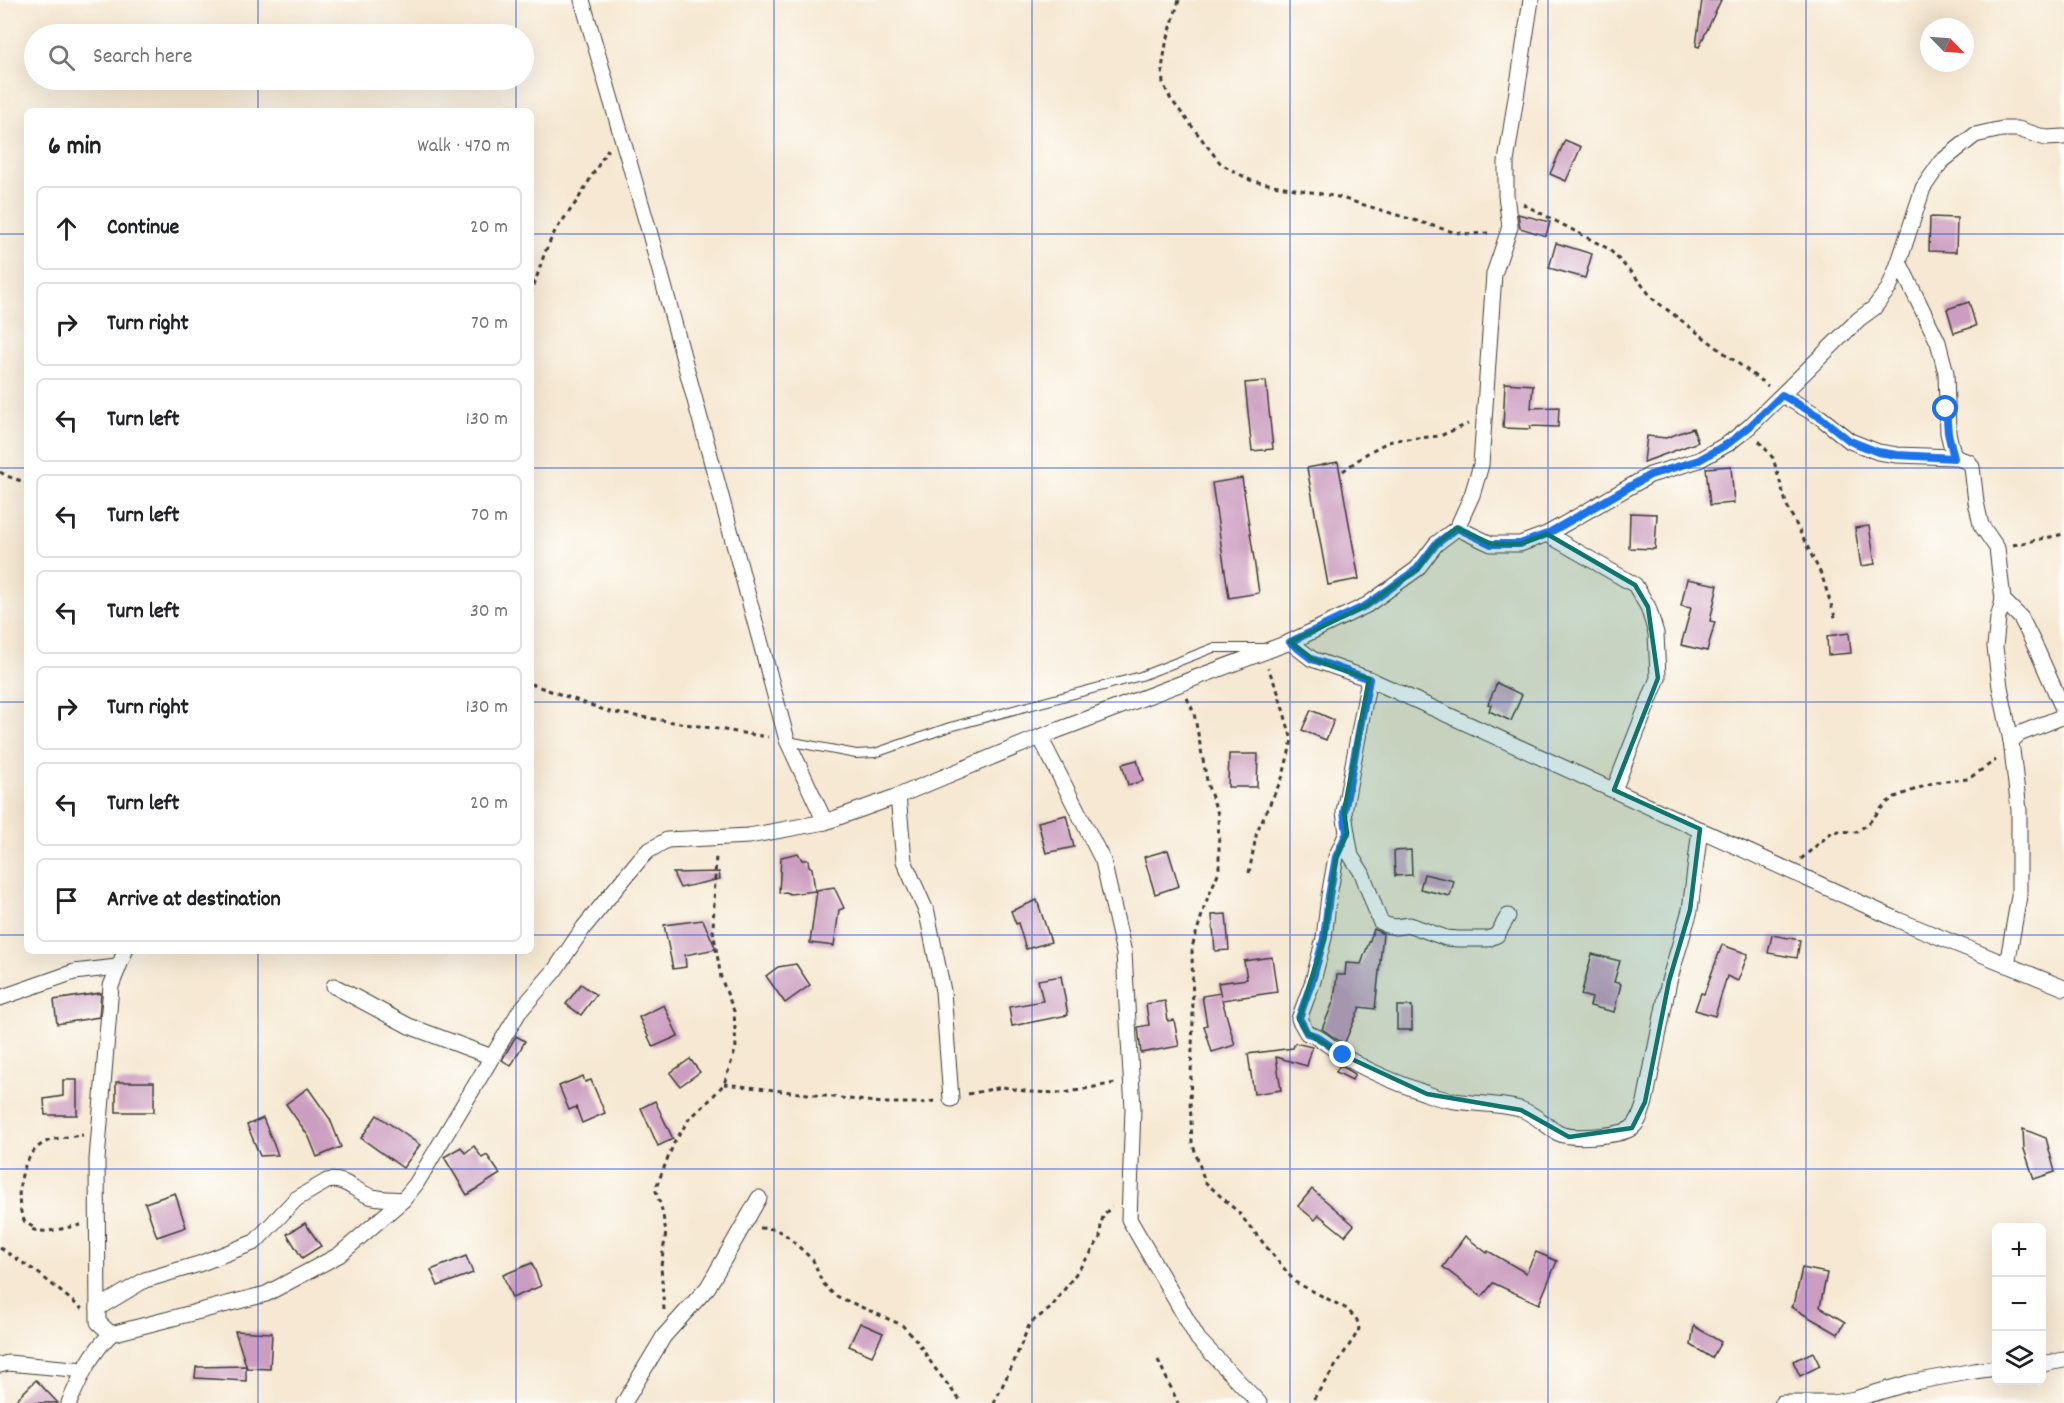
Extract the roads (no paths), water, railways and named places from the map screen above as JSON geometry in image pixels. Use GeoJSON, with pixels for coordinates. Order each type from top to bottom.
{"type":"FeatureCollection","features":[{"type":"Feature","properties":{"kind":"street"},"geometry":{"type":"LineString","coordinates":[[582,0],[620,130],[787,740],[825,822]]}},
{"type":"Feature","properties":{"kind":"street"},"geometry":{"type":"LineString","coordinates":[[69,1403],[84,1370],[98,1347],[111,1334],[266,1294],[339,1255],[403,1200],[416,1184],[519,1012],[555,970],[584,927],[648,851],[667,840],[749,836],[825,822],[898,796],[1180,682],[1284,645],[1367,605],[1417,569],[1436,544],[1457,528],[1472,495],[1481,465],[1494,274],[1510,227],[1506,195],[1506,162],[1531,0]]}},
{"type":"Feature","properties":{"kind":"street"},"geometry":{"type":"LineString","coordinates":[[1457,528],[1491,544],[1520,544],[1547,534],[1650,475],[1699,460],[1729,443],[1749,427],[1859,319],[1875,308],[1889,288],[1923,188],[1941,162],[1975,135],[2002,129],[2018,129],[2046,138],[2064,137]]}},
{"type":"Feature","properties":{"kind":"street"},"geometry":{"type":"LineString","coordinates":[[1899,262],[1938,342],[1946,373],[1948,433],[1954,458]]}},
{"type":"Feature","properties":{"kind":"street"},"geometry":{"type":"LineString","coordinates":[[1782,395],[1820,417],[1850,441],[1878,452],[1954,458],[1969,462],[1972,467],[1981,525],[1997,548],[2003,600],[1998,618],[1995,647],[2019,810],[2019,896],[2007,965]]}},
{"type":"Feature","properties":{"kind":"street"},"geometry":{"type":"LineString","coordinates":[[1547,534],[1635,585],[1648,607],[1656,633],[1658,678],[1614,790]]}},
{"type":"Feature","properties":{"kind":"street"},"geometry":{"type":"LineString","coordinates":[[2003,600],[2021,618],[2064,713],[2019,734],[2011,744]]}},
{"type":"Feature","properties":{"kind":"street"},"geometry":{"type":"LineString","coordinates":[[1284,645],[1312,659],[1369,679],[1898,920],[2064,988]]}},
{"type":"Feature","properties":{"kind":"street"},"geometry":{"type":"LineString","coordinates":[[1369,679],[1344,812],[1351,856],[1362,873],[1380,921],[1395,927],[1410,925],[1446,938],[1488,939],[1497,935],[1508,916]]}},
{"type":"Feature","properties":{"kind":"street"},"geometry":{"type":"LineString","coordinates":[[1040,737],[1103,861],[1124,952],[1133,1109],[1129,1219],[1198,1339],[1259,1403]]}},
{"type":"Feature","properties":{"kind":"street"},"geometry":{"type":"LineString","coordinates":[[898,796],[904,861],[927,913],[943,991],[951,1099]]}},
{"type":"Feature","properties":{"kind":"street"},"geometry":{"type":"LineString","coordinates":[[1347,833],[1336,857],[1324,938],[1299,1018],[1307,1033],[1316,1036],[1343,1055],[1427,1094],[1453,1102],[1507,1106],[1535,1115],[1559,1133],[1578,1137],[1615,1134],[1632,1128],[1641,1115],[1669,981],[1690,910],[1700,829]]}},
{"type":"Feature","properties":{"kind":"street"},"geometry":{"type":"LineString","coordinates":[[111,1334],[98,1315],[97,1160],[111,986],[124,954]]}},
{"type":"Feature","properties":{"kind":"street"},"geometry":{"type":"LineString","coordinates":[[0,998],[74,972],[117,967]]}},
{"type":"Feature","properties":{"kind":"street"},"geometry":{"type":"LineString","coordinates":[[334,986],[409,1026],[492,1057]]}},
{"type":"Feature","properties":{"kind":"street"},"geometry":{"type":"LineString","coordinates":[[98,1315],[145,1280],[199,1264],[255,1242],[296,1199],[327,1181],[340,1181],[371,1197],[403,1200]]}},
{"type":"Feature","properties":{"kind":"street"},"geometry":{"type":"LineString","coordinates":[[624,1403],[664,1336],[708,1287],[759,1198]]}},
{"type":"Feature","properties":{"kind":"street"},"geometry":{"type":"LineString","coordinates":[[2046,1363],[2064,1360]]}},
{"type":"Feature","properties":{"kind":"street"},"geometry":{"type":"LineString","coordinates":[[0,1365],[8,1362],[84,1370]]}},
{"type":"Feature","properties":{"kind":"street"},"geometry":{"type":"LineString","coordinates":[[1782,1403],[1833,1403],[1909,1383],[1992,1369]]}},
{"type":"Feature","properties":{"kind":"lane"},"geometry":{"type":"LineString","coordinates":[[787,740],[856,754],[875,753],[950,727],[1141,676],[1213,648],[1284,645]]}}]}
